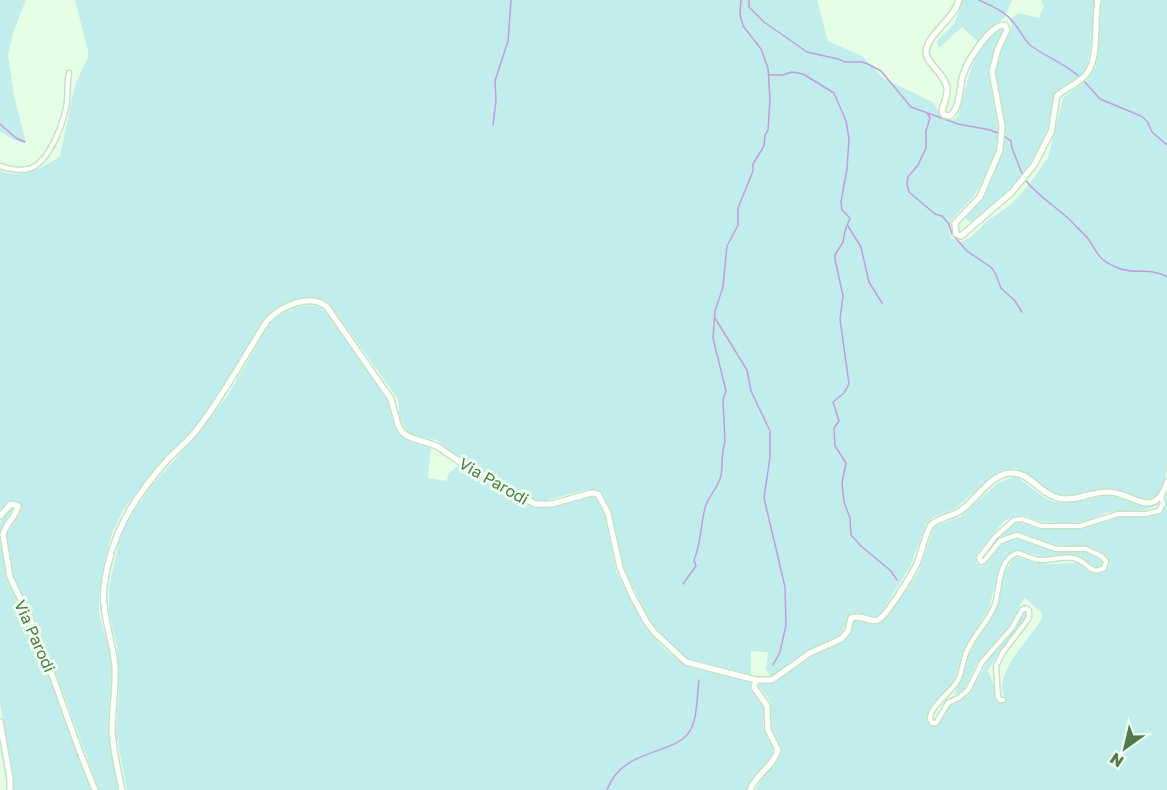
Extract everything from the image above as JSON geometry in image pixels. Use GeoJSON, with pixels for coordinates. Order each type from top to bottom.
{"type":"FeatureCollection","features":[{"type":"Feature","properties":{"kind":"street"},"geometry":{"type":"LineString","coordinates":[[959,0],[954,12],[932,38],[926,51],[928,59],[945,79],[947,94],[942,111],[947,116],[956,110],[963,74],[984,41],[993,29],[1000,25],[1005,26],[1007,30],[998,49],[992,72],[1002,126],[1002,141],[980,197],[955,223],[956,234],[961,236],[1021,182],[1041,153],[1051,132],[1057,96],[1089,71],[1094,53],[1098,0]]}},
{"type":"Feature","properties":{"kind":"street"},"geometry":{"type":"LineString","coordinates":[[0,166],[7,169],[28,169],[41,163],[61,126],[67,103],[69,74]]}},
{"type":"Feature","properties":{"kind":"street","name":"Via Parodi"},"geometry":{"type":"LineString","coordinates":[[122,790],[112,733],[116,681],[115,662],[104,610],[104,587],[115,537],[130,509],[147,486],[194,434],[222,395],[267,321],[272,315],[302,302],[318,301],[327,307],[391,399],[398,425],[409,437],[437,446],[457,460],[535,504],[552,504],[591,493],[598,494],[608,513],[620,568],[646,621],[655,633],[686,662],[756,680]]}},
{"type":"Feature","properties":{"kind":"street"},"geometry":{"type":"LineString","coordinates":[[752,787],[771,764],[778,750],[768,730],[767,706],[754,687],[756,680],[772,680],[810,653],[842,639],[848,631],[852,617],[858,616],[874,621],[880,619],[894,602],[918,563],[931,525],[963,509],[988,484],[1004,474],[1019,474],[1057,498],[1077,499],[1111,492],[1142,503],[1155,501],[1161,496],[1167,482]]}},
{"type":"Feature","properties":{"kind":"street"},"geometry":{"type":"LineString","coordinates":[[1003,700],[998,697],[996,666],[1003,652],[1029,618],[1029,611],[1026,608],[1022,610],[1012,628],[982,662],[968,690],[948,703],[936,723],[932,723],[930,719],[932,709],[952,690],[959,677],[967,649],[992,611],[1002,570],[1007,561],[1017,553],[1038,560],[1072,558],[1096,570],[1104,568],[1106,561],[1086,549],[1056,549],[1021,536],[1004,538],[981,562],[979,558],[985,549],[1006,525],[1014,520],[1022,519],[1041,526],[1080,526],[1118,514],[1144,514],[1158,511],[1163,504],[1161,496]]}},
{"type":"Feature","properties":{"kind":"street","name":"Via Parodi"},"geometry":{"type":"LineString","coordinates":[[0,516],[11,504],[18,506],[16,514],[3,535],[10,577],[38,636],[95,790]]}},
{"type":"Feature","properties":{"kind":"street"},"geometry":{"type":"LineString","coordinates":[[0,722],[10,790]]}},
{"type":"Feature","properties":{"kind":"shaded area"},"geometry":{"type":"Polygon","coordinates":[[[0,0],[26,0],[14,30],[8,55],[14,96],[26,143],[16,141],[0,132],[0,0]]]}},
{"type":"Feature","properties":{"kind":"shaded area"},"geometry":{"type":"Polygon","coordinates":[[[75,0],[817,0],[828,41],[862,56],[883,78],[934,103],[941,118],[946,120],[958,116],[977,54],[992,34],[1002,28],[1004,31],[996,47],[989,73],[998,128],[998,142],[996,152],[981,184],[973,197],[952,219],[949,229],[951,238],[961,242],[971,237],[986,222],[1010,205],[1028,186],[1048,158],[1063,98],[1087,80],[1096,67],[1102,0],[1167,0],[1167,470],[1163,487],[1157,495],[1144,499],[1104,488],[1065,496],[1053,493],[1016,468],[999,471],[956,508],[932,518],[926,524],[910,567],[877,618],[859,613],[850,614],[841,635],[835,640],[809,651],[771,677],[766,669],[768,652],[751,651],[751,676],[688,659],[668,643],[649,619],[623,567],[611,511],[599,490],[589,489],[544,501],[531,499],[456,456],[437,440],[407,432],[400,418],[398,399],[328,302],[314,297],[297,299],[275,309],[264,319],[238,365],[208,409],[192,431],[132,499],[114,530],[101,579],[99,610],[110,657],[109,736],[119,790],[99,790],[41,633],[12,575],[6,535],[19,514],[20,505],[16,501],[11,501],[0,511],[0,171],[16,174],[32,171],[60,156],[75,85],[88,57],[75,0]]]}},
{"type":"Feature","properties":{"kind":"shaded area"},"geometry":{"type":"Polygon","coordinates":[[[963,0],[1012,0],[1004,18],[984,34],[979,43],[962,27],[939,48],[937,41],[954,24],[963,0]]]}},
{"type":"Feature","properties":{"kind":"shaded area"},"geometry":{"type":"Polygon","coordinates":[[[1041,0],[1096,0],[1086,69],[1083,74],[1057,91],[1045,137],[1015,186],[971,222],[966,216],[982,199],[1006,135],[996,86],[996,70],[1012,26],[1010,19],[1018,13],[1039,18],[1044,6],[1041,0]]]}},
{"type":"Feature","properties":{"kind":"shaded area"},"geometry":{"type":"Polygon","coordinates":[[[309,305],[318,306],[324,310],[389,399],[393,420],[400,435],[412,442],[431,447],[428,478],[447,481],[448,474],[459,465],[534,507],[550,506],[581,497],[596,497],[604,511],[616,571],[643,624],[661,646],[683,664],[751,682],[752,689],[764,706],[763,728],[773,748],[773,753],[768,763],[754,776],[747,790],[127,790],[116,733],[119,682],[117,646],[109,613],[109,587],[120,537],[126,522],[151,486],[195,437],[227,396],[271,322],[289,310],[309,305]]]}},
{"type":"Feature","properties":{"kind":"shaded area"},"geometry":{"type":"Polygon","coordinates":[[[1014,477],[1054,502],[1069,503],[1111,495],[1137,505],[1158,503],[1159,505],[1144,510],[1108,512],[1086,521],[1071,523],[1042,522],[1022,515],[1004,521],[977,554],[976,563],[980,567],[989,562],[1002,544],[1016,538],[1055,551],[1086,553],[1103,563],[1100,567],[1089,564],[1079,556],[1045,557],[1017,550],[1010,554],[999,570],[989,608],[965,648],[953,683],[928,712],[928,721],[932,725],[938,725],[950,705],[968,696],[989,658],[1025,613],[1028,617],[988,671],[995,688],[997,702],[1001,703],[1006,700],[1002,690],[1007,669],[1042,618],[1042,613],[1025,598],[1012,625],[977,663],[963,692],[954,694],[971,650],[995,612],[1005,572],[1014,557],[1047,564],[1077,563],[1097,574],[1109,568],[1109,559],[1090,547],[1055,545],[1017,533],[1000,537],[1011,525],[1017,522],[1041,529],[1081,529],[1119,517],[1152,515],[1164,509],[1167,488],[1167,790],[756,790],[761,779],[779,759],[782,749],[772,729],[771,703],[757,684],[774,682],[819,652],[842,643],[850,634],[852,620],[858,619],[876,624],[881,621],[917,574],[935,526],[960,517],[998,483],[1014,477]]]}},
{"type":"Feature","properties":{"kind":"shaded area"},"geometry":{"type":"Polygon","coordinates":[[[12,506],[15,509],[1,533],[5,571],[9,585],[35,637],[91,790],[13,790],[14,779],[0,703],[0,524],[3,516],[12,506]]]}},
{"type":"Feature","properties":{"kind":"waterway"},"geometry":{"type":"LineString","coordinates":[[493,125],[496,101],[495,81],[508,41],[511,0]]}},
{"type":"Feature","properties":{"kind":"waterway"},"geometry":{"type":"LineString","coordinates":[[683,584],[696,566],[694,560],[704,512],[722,471],[725,442],[723,400],[726,391],[713,338],[715,311],[723,287],[727,246],[738,225],[738,208],[753,171],[753,164],[764,146],[768,130],[770,99],[768,68],[761,49],[743,26],[740,14],[741,0]]}},
{"type":"Feature","properties":{"kind":"waterway"},"geometry":{"type":"LineString","coordinates":[[749,0],[749,7],[764,22],[807,52],[845,62],[868,64],[881,71],[911,107],[958,124],[1000,134]]}},
{"type":"Feature","properties":{"kind":"waterway"},"geometry":{"type":"LineString","coordinates":[[979,0],[1006,15],[1031,46],[1080,77]]}},
{"type":"Feature","properties":{"kind":"waterway"},"geometry":{"type":"LineString","coordinates":[[769,75],[783,75],[792,72],[803,74],[834,93],[846,121],[849,138],[847,169],[841,202],[842,210],[850,218],[835,259],[843,296],[840,319],[849,384],[844,393],[833,402],[839,421],[834,428],[835,446],[846,463],[842,483],[844,502],[850,518],[851,535],[891,571],[897,580]]}},
{"type":"Feature","properties":{"kind":"waterway"},"geometry":{"type":"LineString","coordinates":[[1083,80],[1100,99],[1141,116],[1147,121],[1152,132],[1167,145]]}},
{"type":"Feature","properties":{"kind":"waterway"},"geometry":{"type":"LineString","coordinates":[[927,113],[930,118],[926,131],[926,148],[918,165],[908,177],[909,192],[935,214],[942,216],[949,224],[952,234],[967,251],[992,268],[1001,288],[1015,301],[1022,312]]}},
{"type":"Feature","properties":{"kind":"waterway"},"geometry":{"type":"LineString","coordinates":[[0,124],[16,138],[25,142]]}},
{"type":"Feature","properties":{"kind":"waterway"},"geometry":{"type":"LineString","coordinates":[[1004,136],[1011,141],[1023,176]]}},
{"type":"Feature","properties":{"kind":"waterway"},"geometry":{"type":"LineString","coordinates":[[1025,180],[1067,218],[1089,240],[1100,257],[1107,262],[1124,270],[1155,272],[1167,277]]}},
{"type":"Feature","properties":{"kind":"waterway"},"geometry":{"type":"LineString","coordinates":[[848,226],[861,247],[869,282],[882,303]]}},
{"type":"Feature","properties":{"kind":"waterway"},"geometry":{"type":"LineString","coordinates":[[715,318],[747,370],[751,391],[770,431],[770,457],[764,498],[785,587],[786,625],[780,652],[773,665]]}},
{"type":"Feature","properties":{"kind":"waterway"},"geometry":{"type":"LineString","coordinates":[[607,790],[625,765],[676,743],[686,736],[695,716],[699,680]]}}]}
